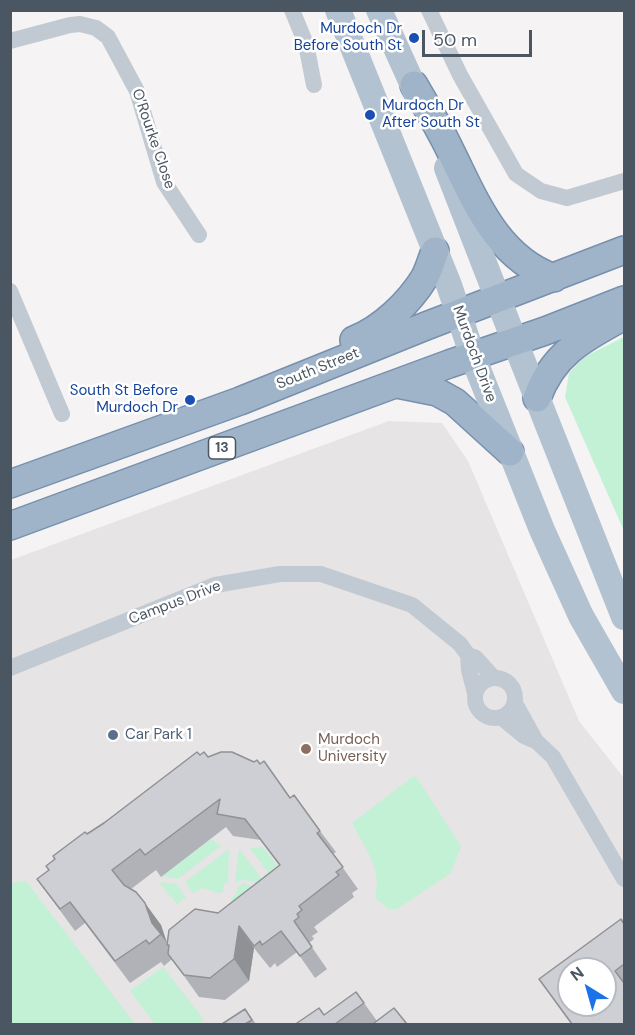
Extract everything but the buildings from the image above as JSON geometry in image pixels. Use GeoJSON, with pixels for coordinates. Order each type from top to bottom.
{"type":"FeatureCollection","features":[{"type":"Feature","properties":{"kind":"highway"},"geometry":{"type":"LineString","coordinates":[[414,85],[437,124],[480,211],[497,236],[516,256],[537,272],[554,278]]}},
{"type":"Feature","properties":{"kind":"highway"},"geometry":{"type":"LineString","coordinates":[[240,401],[295,364],[367,335],[385,322],[414,293],[426,276],[435,250]]}},
{"type":"Feature","properties":{"kind":"highway","name":"South Street"},"geometry":{"type":"LineString","coordinates":[[10,484],[240,401],[624,250]]}},
{"type":"Feature","properties":{"kind":"highway","name":"13"},"geometry":{"type":"LineString","coordinates":[[10,526],[624,300]]}},
{"type":"Feature","properties":{"kind":"highway"},"geometry":{"type":"LineString","coordinates":[[537,398],[544,380],[573,346],[624,316]]}},
{"type":"Feature","properties":{"kind":"highway"},"geometry":{"type":"LineString","coordinates":[[397,384],[437,392],[454,402],[510,452]]}},
{"type":"Feature","properties":{"kind":"main road","name":"Murdoch Drive"},"geometry":{"type":"LineString","coordinates":[[338,10],[435,250],[510,452],[560,572],[598,647],[624,691]]}},
{"type":"Feature","properties":{"kind":"main road"},"geometry":{"type":"LineString","coordinates":[[379,10],[414,85],[624,617]]}},
{"type":"Feature","properties":{"kind":"street"},"geometry":{"type":"LineString","coordinates":[[292,10],[306,44],[314,85]]}},
{"type":"Feature","properties":{"kind":"street"},"geometry":{"type":"LineString","coordinates":[[429,10],[460,75],[516,174],[541,191],[567,198],[624,181]]}},
{"type":"Feature","properties":{"kind":"street","name":"O’Rourke Close"},"geometry":{"type":"LineString","coordinates":[[10,41],[80,24],[96,28],[108,37],[137,91],[164,182],[199,235]]}},
{"type":"Feature","properties":{"kind":"street"},"geometry":{"type":"LineString","coordinates":[[10,291],[62,414]]}},
{"type":"Feature","properties":{"kind":"street","name":"Campus Drive"},"geometry":{"type":"LineString","coordinates":[[10,668],[215,585],[280,574],[321,574],[412,605],[460,644],[468,655],[476,658],[493,677]]}},
{"type":"Feature","properties":{"kind":"street"},"geometry":{"type":"LineString","coordinates":[[468,655],[469,670],[476,693]]}},
{"type":"Feature","properties":{"kind":"street"},"geometry":{"type":"LineString","coordinates":[[515,703],[510,712],[501,717],[492,718],[483,714],[475,702],[476,693],[480,684],[493,677],[511,684],[515,693],[515,703],[536,741],[553,757],[624,879]]}},
{"type":"Feature","properties":{"kind":"street"},"geometry":{"type":"LineString","coordinates":[[501,717],[524,736],[536,741]]}},
{"type":"Feature","properties":{"kind":"shaded area","name":"Murdoch University"},"geometry":{"type":"Polygon","coordinates":[[[389,421],[442,423],[468,461],[579,721],[624,778],[624,1024],[11,1024],[11,560],[389,421]]]}},
{"type":"Feature","properties":{"kind":"green space"},"geometry":{"type":"Polygon","coordinates":[[[624,337],[624,531],[565,397],[569,373],[584,357],[624,337]]]}},
{"type":"Feature","properties":{"kind":"green space"},"geometry":{"type":"Polygon","coordinates":[[[415,775],[461,846],[451,873],[397,909],[389,909],[375,898],[377,888],[374,868],[352,823],[415,775]]]}},
{"type":"Feature","properties":{"kind":"green space"},"geometry":{"type":"Polygon","coordinates":[[[211,839],[221,846],[178,879],[162,876],[211,839]]]}},
{"type":"Feature","properties":{"kind":"green space"},"geometry":{"type":"Polygon","coordinates":[[[263,847],[289,881],[275,882],[250,848],[263,847]]]}},
{"type":"Feature","properties":{"kind":"green space"},"geometry":{"type":"Polygon","coordinates":[[[229,849],[228,882],[224,884],[223,892],[218,893],[202,888],[193,893],[185,882],[229,849]]]}},
{"type":"Feature","properties":{"kind":"green space"},"geometry":{"type":"Polygon","coordinates":[[[239,849],[270,889],[248,881],[235,882],[239,849]]]}},
{"type":"Feature","properties":{"kind":"green space"},"geometry":{"type":"Polygon","coordinates":[[[26,881],[135,1024],[11,1024],[11,884],[26,881]]]}},
{"type":"Feature","properties":{"kind":"green space"},"geometry":{"type":"Polygon","coordinates":[[[159,882],[177,884],[186,897],[177,904],[159,882]]]}},
{"type":"Feature","properties":{"kind":"green space"},"geometry":{"type":"Polygon","coordinates":[[[244,883],[255,888],[229,924],[232,897],[236,894],[238,886],[244,883]]]}},
{"type":"Feature","properties":{"kind":"green space"},"geometry":{"type":"Polygon","coordinates":[[[163,967],[204,1020],[198,1024],[155,1024],[130,991],[163,967]]]}},
{"type":"Feature","properties":{"kind":"place","name":"Murdoch Dr Before South St"},"geometry":{"type":"Point","coordinates":[414,38]}},
{"type":"Feature","properties":{"kind":"place","name":"Murdoch Dr After South St"},"geometry":{"type":"Point","coordinates":[370,115]}},
{"type":"Feature","properties":{"kind":"place","name":"South St Before Murdoch Dr"},"geometry":{"type":"Point","coordinates":[190,400]}},
{"type":"Feature","properties":{"kind":"place","name":"Car Park 1"},"geometry":{"type":"Point","coordinates":[113,735]}},
{"type":"Feature","properties":{"kind":"place","name":"Murdoch University"},"geometry":{"type":"Point","coordinates":[306,749]}}]}
